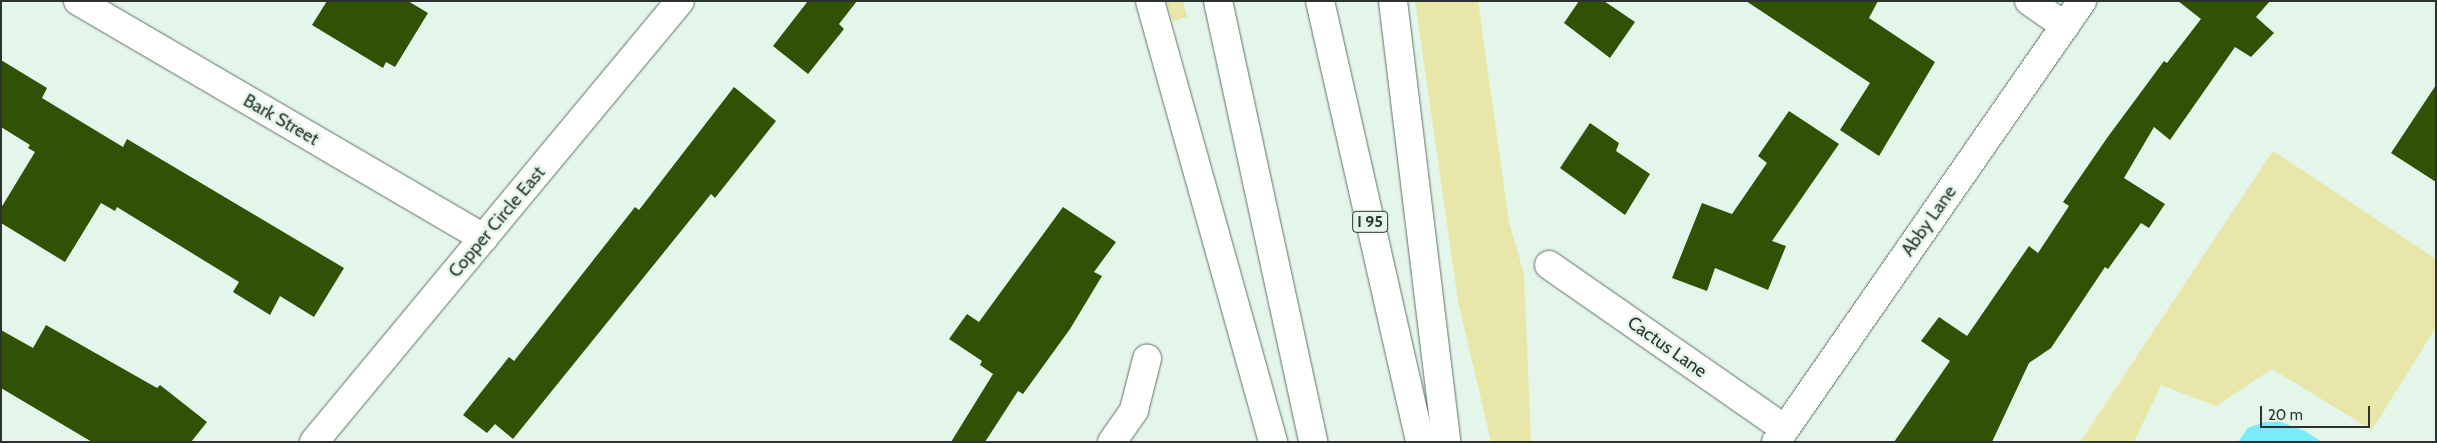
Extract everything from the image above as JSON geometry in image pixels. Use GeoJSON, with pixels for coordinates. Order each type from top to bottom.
{"type":"FeatureCollection","features":[{"type":"Feature","properties":{"kind":"main road","name":"Bark Street"},"geometry":{"type":"LineString","coordinates":[[78,1],[484,238]]}},
{"type":"Feature","properties":{"kind":"main road","name":"Copper Circle East"},"geometry":{"type":"LineString","coordinates":[[314,442],[680,1]]}},
{"type":"Feature","properties":{"kind":"main road"},"geometry":{"type":"LineString","coordinates":[[1150,1],[1273,442]]}},
{"type":"Feature","properties":{"kind":"main road"},"geometry":{"type":"LineString","coordinates":[[1218,1],[1313,442]]}},
{"type":"Feature","properties":{"kind":"main road","name":"I 95"},"geometry":{"type":"LineString","coordinates":[[1320,1],[1420,442]]}},
{"type":"Feature","properties":{"kind":"main road"},"geometry":{"type":"LineString","coordinates":[[1394,1],[1446,442]]}},
{"type":"Feature","properties":{"kind":"main road"},"geometry":{"type":"LineString","coordinates":[[2029,1],[2065,26]]}},
{"type":"Feature","properties":{"kind":"main road","name":"Abby Lane"},"geometry":{"type":"LineString","coordinates":[[1781,435],[2082,1]]}},
{"type":"Feature","properties":{"kind":"main road","name":"Cactus Lane"},"geometry":{"type":"LineString","coordinates":[[1549,265],[1781,435]]}},
{"type":"Feature","properties":{"kind":"main road"},"geometry":{"type":"LineString","coordinates":[[1112,442],[1134,410],[1147,359]]}},
{"type":"Feature","properties":{"kind":"shaded area"},"geometry":{"type":"Polygon","coordinates":[[[1166,1],[1183,1],[1187,17],[1173,21],[1166,1]]]}},
{"type":"Feature","properties":{"kind":"shaded area"},"geometry":{"type":"Polygon","coordinates":[[[1415,1],[1478,1],[1509,222],[1524,274],[1531,442],[1491,442],[1458,301],[1415,1]]]}},
{"type":"Feature","properties":{"kind":"shaded area"},"geometry":{"type":"Polygon","coordinates":[[[2273,151],[2436,259],[2436,327],[2372,430],[2272,369],[2216,406],[2161,385],[2134,442],[2080,442],[2273,151]]]}},
{"type":"Feature","properties":{"kind":"water"},"geometry":{"type":"Polygon","coordinates":[[[2273,419],[2305,431],[2322,442],[2238,442],[2248,428],[2273,419]]]}},
{"type":"Feature","properties":{"kind":"building"},"geometry":{"type":"Polygon","coordinates":[[[327,1],[408,1],[428,13],[395,67],[386,62],[383,68],[312,25],[327,1]]]}},
{"type":"Feature","properties":{"kind":"building"},"geometry":{"type":"Polygon","coordinates":[[[808,1],[857,1],[839,24],[844,29],[808,74],[773,46],[808,1]]]}},
{"type":"Feature","properties":{"kind":"building"},"geometry":{"type":"Polygon","coordinates":[[[1579,1],[1604,1],[1635,22],[1610,58],[1564,23],[1579,1]]]}},
{"type":"Feature","properties":{"kind":"building"},"geometry":{"type":"Polygon","coordinates":[[[1746,1],[1878,1],[1869,18],[1935,62],[1879,156],[1840,130],[1870,83],[1746,1]]]}},
{"type":"Feature","properties":{"kind":"building"},"geometry":{"type":"Polygon","coordinates":[[[2178,1],[2270,1],[2256,17],[2274,33],[2251,57],[2235,47],[2170,140],[2154,127],[2124,178],[2165,204],[2149,228],[2141,223],[2108,269],[2105,267],[2051,348],[2029,363],[1992,442],[1894,442],[1950,361],[1921,341],[1939,317],[1967,336],[2029,246],[2038,253],[2069,206],[2063,202],[2107,138],[2164,61],[2167,63],[2201,19],[2178,1]]]}},
{"type":"Feature","properties":{"kind":"building"},"geometry":{"type":"Polygon","coordinates":[[[1,60],[47,88],[42,98],[123,147],[127,139],[344,268],[314,317],[280,296],[270,315],[233,292],[239,282],[117,207],[115,211],[101,203],[65,262],[1,223],[1,208],[35,152],[28,148],[30,145],[1,127],[1,60]]]}},
{"type":"Feature","properties":{"kind":"building"},"geometry":{"type":"Polygon","coordinates":[[[2436,85],[2436,182],[2391,153],[2436,85]]]}},
{"type":"Feature","properties":{"kind":"building"},"geometry":{"type":"Polygon","coordinates":[[[734,87],[776,121],[715,198],[711,194],[513,439],[495,424],[487,433],[463,415],[509,357],[514,361],[635,207],[639,210],[734,87]]]}},
{"type":"Feature","properties":{"kind":"building"},"geometry":{"type":"Polygon","coordinates":[[[1789,111],[1839,144],[1772,241],[1786,246],[1768,290],[1715,268],[1707,291],[1672,278],[1702,203],[1732,214],[1767,163],[1758,156],[1789,111]]]}},
{"type":"Feature","properties":{"kind":"building"},"geometry":{"type":"Polygon","coordinates":[[[1590,123],[1619,143],[1616,151],[1650,174],[1625,215],[1560,168],[1590,123]]]}},
{"type":"Feature","properties":{"kind":"building"},"geometry":{"type":"Polygon","coordinates":[[[1063,207],[1116,242],[1094,272],[1102,276],[1070,329],[1023,394],[1018,391],[985,442],[951,442],[993,374],[980,365],[982,361],[949,339],[967,314],[979,322],[1063,207]]]}},
{"type":"Feature","properties":{"kind":"building"},"geometry":{"type":"Polygon","coordinates":[[[46,325],[157,388],[160,385],[207,422],[191,442],[92,442],[1,388],[1,330],[33,348],[46,325]]]}}]}
